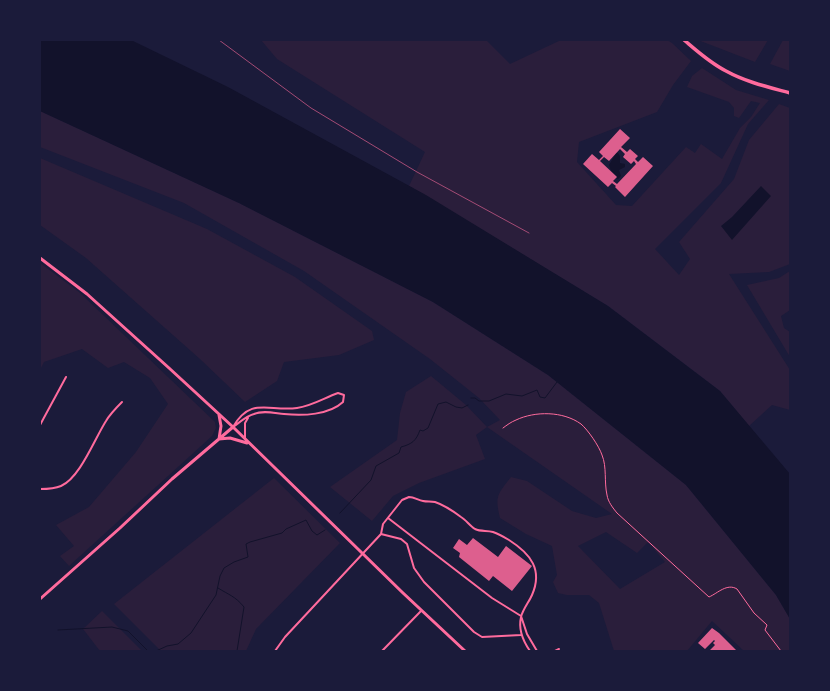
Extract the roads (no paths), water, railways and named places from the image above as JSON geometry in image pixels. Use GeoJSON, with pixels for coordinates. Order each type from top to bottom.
{"type":"FeatureCollection","features":[{"type":"Feature","properties":{"kind":"main road"},"geometry":{"type":"LineString","coordinates":[[684,40],[702,56],[726,72],[749,81],[790,93]]}},
{"type":"Feature","properties":{"kind":"main road"},"geometry":{"type":"LineString","coordinates":[[40,258],[87,294],[233,427],[363,555],[465,651]]}},
{"type":"Feature","properties":{"kind":"main road"},"geometry":{"type":"LineString","coordinates":[[219,415],[221,426],[219,438]]}},
{"type":"Feature","properties":{"kind":"main road"},"geometry":{"type":"LineString","coordinates":[[40,599],[177,475],[233,427]]}},
{"type":"Feature","properties":{"kind":"main road"},"geometry":{"type":"LineString","coordinates":[[219,438],[241,440],[249,444]]}},
{"type":"Feature","properties":{"kind":"street"},"geometry":{"type":"LineString","coordinates":[[40,425],[66,377]]}},
{"type":"Feature","properties":{"kind":"street"},"geometry":{"type":"LineString","coordinates":[[338,393],[344,395],[343,402],[340,405],[325,411],[308,415],[267,412],[254,414],[248,416],[233,427],[239,417],[245,412],[259,407],[287,409],[297,408],[318,402],[338,393]]}},
{"type":"Feature","properties":{"kind":"street"},"geometry":{"type":"LineString","coordinates":[[40,489],[54,488],[70,480],[78,470],[106,420],[122,402]]}},
{"type":"Feature","properties":{"kind":"street"},"geometry":{"type":"LineString","coordinates":[[245,440],[245,423],[248,416]]}},
{"type":"Feature","properties":{"kind":"street"},"geometry":{"type":"LineString","coordinates":[[275,651],[285,637],[363,555],[381,534],[383,524],[402,500],[408,497],[414,497],[420,501],[434,502],[452,510],[476,529],[484,532],[492,531],[510,540],[528,555],[536,570],[536,583],[532,595],[521,616],[521,635],[530,651]]}},
{"type":"Feature","properties":{"kind":"street"},"geometry":{"type":"LineString","coordinates":[[388,518],[492,598],[521,616],[527,634],[537,651]]}},
{"type":"Feature","properties":{"kind":"street"},"geometry":{"type":"LineString","coordinates":[[381,534],[401,539],[407,544],[414,568],[424,582],[474,632],[482,637],[521,635]]}},
{"type":"Feature","properties":{"kind":"street"},"geometry":{"type":"LineString","coordinates":[[382,651],[421,611]]}},
{"type":"Feature","properties":{"kind":"street"},"geometry":{"type":"LineString","coordinates":[[555,651],[559,649]]}},
{"type":"Feature","properties":{"kind":"waterway"},"geometry":{"type":"LineString","coordinates":[[471,398],[475,398],[479,401],[489,401],[506,394],[522,396],[537,390],[540,397],[545,398],[557,382]]}},
{"type":"Feature","properties":{"kind":"waterway"},"geometry":{"type":"LineString","coordinates":[[340,513],[371,480],[376,466],[399,453],[401,447],[413,442],[420,430],[423,431],[428,428],[438,404],[446,402],[462,408],[468,405]]}},
{"type":"Feature","properties":{"kind":"waterway"},"geometry":{"type":"LineString","coordinates":[[156,651],[167,646],[178,644],[191,633],[216,595],[220,576],[224,568],[234,562],[248,557],[246,544],[282,533],[286,529],[306,520],[312,531],[317,535],[325,530]]}},
{"type":"Feature","properties":{"kind":"waterway"},"geometry":{"type":"LineString","coordinates":[[218,588],[235,598],[244,607],[237,651]]}},
{"type":"Feature","properties":{"kind":"waterway"},"geometry":{"type":"LineString","coordinates":[[58,630],[112,627],[128,631],[148,651]]}},
{"type":"Feature","properties":{"kind":"railway"},"geometry":{"type":"LineString","coordinates":[[219,40],[311,108],[417,172],[529,233]]}}]}
